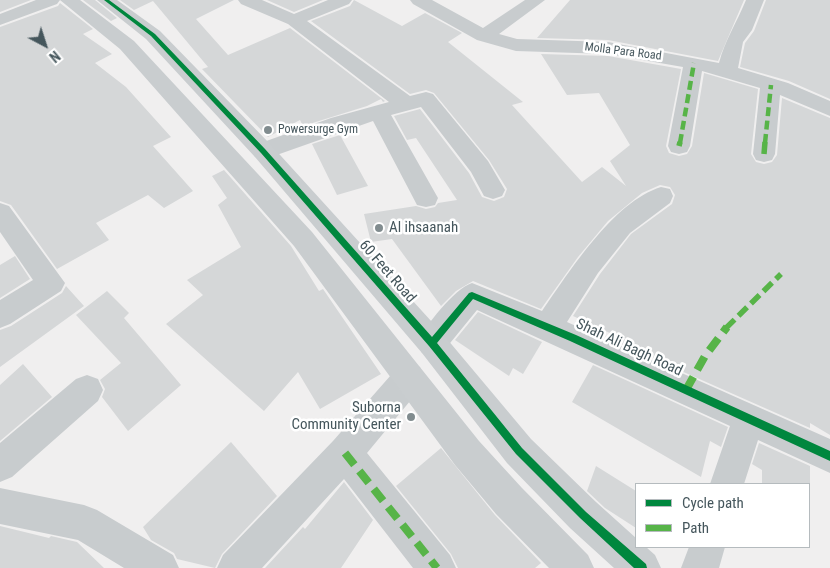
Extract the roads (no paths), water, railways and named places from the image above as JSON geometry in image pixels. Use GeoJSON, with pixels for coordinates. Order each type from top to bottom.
{"type":"FeatureCollection","features":[{"type":"Feature","properties":{"kind":"street"},"geometry":{"type":"LineString","coordinates":[[0,20],[50,0]]}},
{"type":"Feature","properties":{"kind":"street"},"geometry":{"type":"LineString","coordinates":[[69,0],[127,45],[303,239],[467,453],[509,501],[575,568]]}},
{"type":"Feature","properties":{"kind":"street","name":"60 Feet Road"},"geometry":{"type":"LineString","coordinates":[[106,0],[153,35],[263,151],[432,344],[519,451],[582,515],[642,568]]}},
{"type":"Feature","properties":{"kind":"street"},"geometry":{"type":"LineString","coordinates":[[247,0],[294,20],[406,104]]}},
{"type":"Feature","properties":{"kind":"street"},"geometry":{"type":"LineString","coordinates":[[294,20],[343,0]]}},
{"type":"Feature","properties":{"kind":"street","name":"Molla Para Road"},"geometry":{"type":"LineString","coordinates":[[419,0],[484,36],[516,45],[608,48],[694,63],[771,85],[830,109]]}},
{"type":"Feature","properties":{"kind":"street"},"geometry":{"type":"LineString","coordinates":[[484,36],[536,0]]}},
{"type":"Feature","properties":{"kind":"street"},"geometry":{"type":"LineString","coordinates":[[727,71],[734,41],[743,30],[755,0]]}},
{"type":"Feature","properties":{"kind":"street"},"geometry":{"type":"LineString","coordinates":[[679,146],[694,63]]}},
{"type":"Feature","properties":{"kind":"street"},"geometry":{"type":"LineString","coordinates":[[168,89],[193,78]]}},
{"type":"Feature","properties":{"kind":"street"},"geometry":{"type":"LineString","coordinates":[[764,154],[771,85]]}},
{"type":"Feature","properties":{"kind":"street"},"geometry":{"type":"LineString","coordinates":[[263,151],[339,123],[426,99],[480,167],[493,190]]}},
{"type":"Feature","properties":{"kind":"street"},"geometry":{"type":"LineString","coordinates":[[379,112],[426,198]]}},
{"type":"Feature","properties":{"kind":"street"},"geometry":{"type":"LineString","coordinates":[[548,327],[589,265],[621,226],[661,196]]}},
{"type":"Feature","properties":{"kind":"street"},"geometry":{"type":"LineString","coordinates":[[0,213],[50,283],[0,315]]}},
{"type":"Feature","properties":{"kind":"street","name":"Shah Ali Bagh Road"},"geometry":{"type":"LineString","coordinates":[[432,344],[472,295],[548,327],[830,456]]}},
{"type":"Feature","properties":{"kind":"street"},"geometry":{"type":"LineString","coordinates":[[236,568],[345,453],[409,378]]}},
{"type":"Feature","properties":{"kind":"street"},"geometry":{"type":"LineString","coordinates":[[0,465],[87,390]]}},
{"type":"Feature","properties":{"kind":"street"},"geometry":{"type":"LineString","coordinates":[[727,483],[749,418]]}},
{"type":"Feature","properties":{"kind":"street"},"geometry":{"type":"LineString","coordinates":[[467,453],[499,425]]}},
{"type":"Feature","properties":{"kind":"street"},"geometry":{"type":"LineString","coordinates":[[345,453],[437,568]]}},
{"type":"Feature","properties":{"kind":"street"},"geometry":{"type":"LineString","coordinates":[[0,506],[84,523],[160,568]]}},
{"type":"Feature","properties":{"kind":"street"},"geometry":{"type":"LineString","coordinates":[[700,568],[707,548]]}},
{"type":"Feature","properties":{"kind":"place","name":"Powersurge Gym"},"geometry":{"type":"Point","coordinates":[268,130]}},
{"type":"Feature","properties":{"kind":"place","name":"Al ihsaanah"},"geometry":{"type":"Point","coordinates":[379,228]}},
{"type":"Feature","properties":{"kind":"place","name":"Suborna Community Center"},"geometry":{"type":"Point","coordinates":[411,417]}}]}
